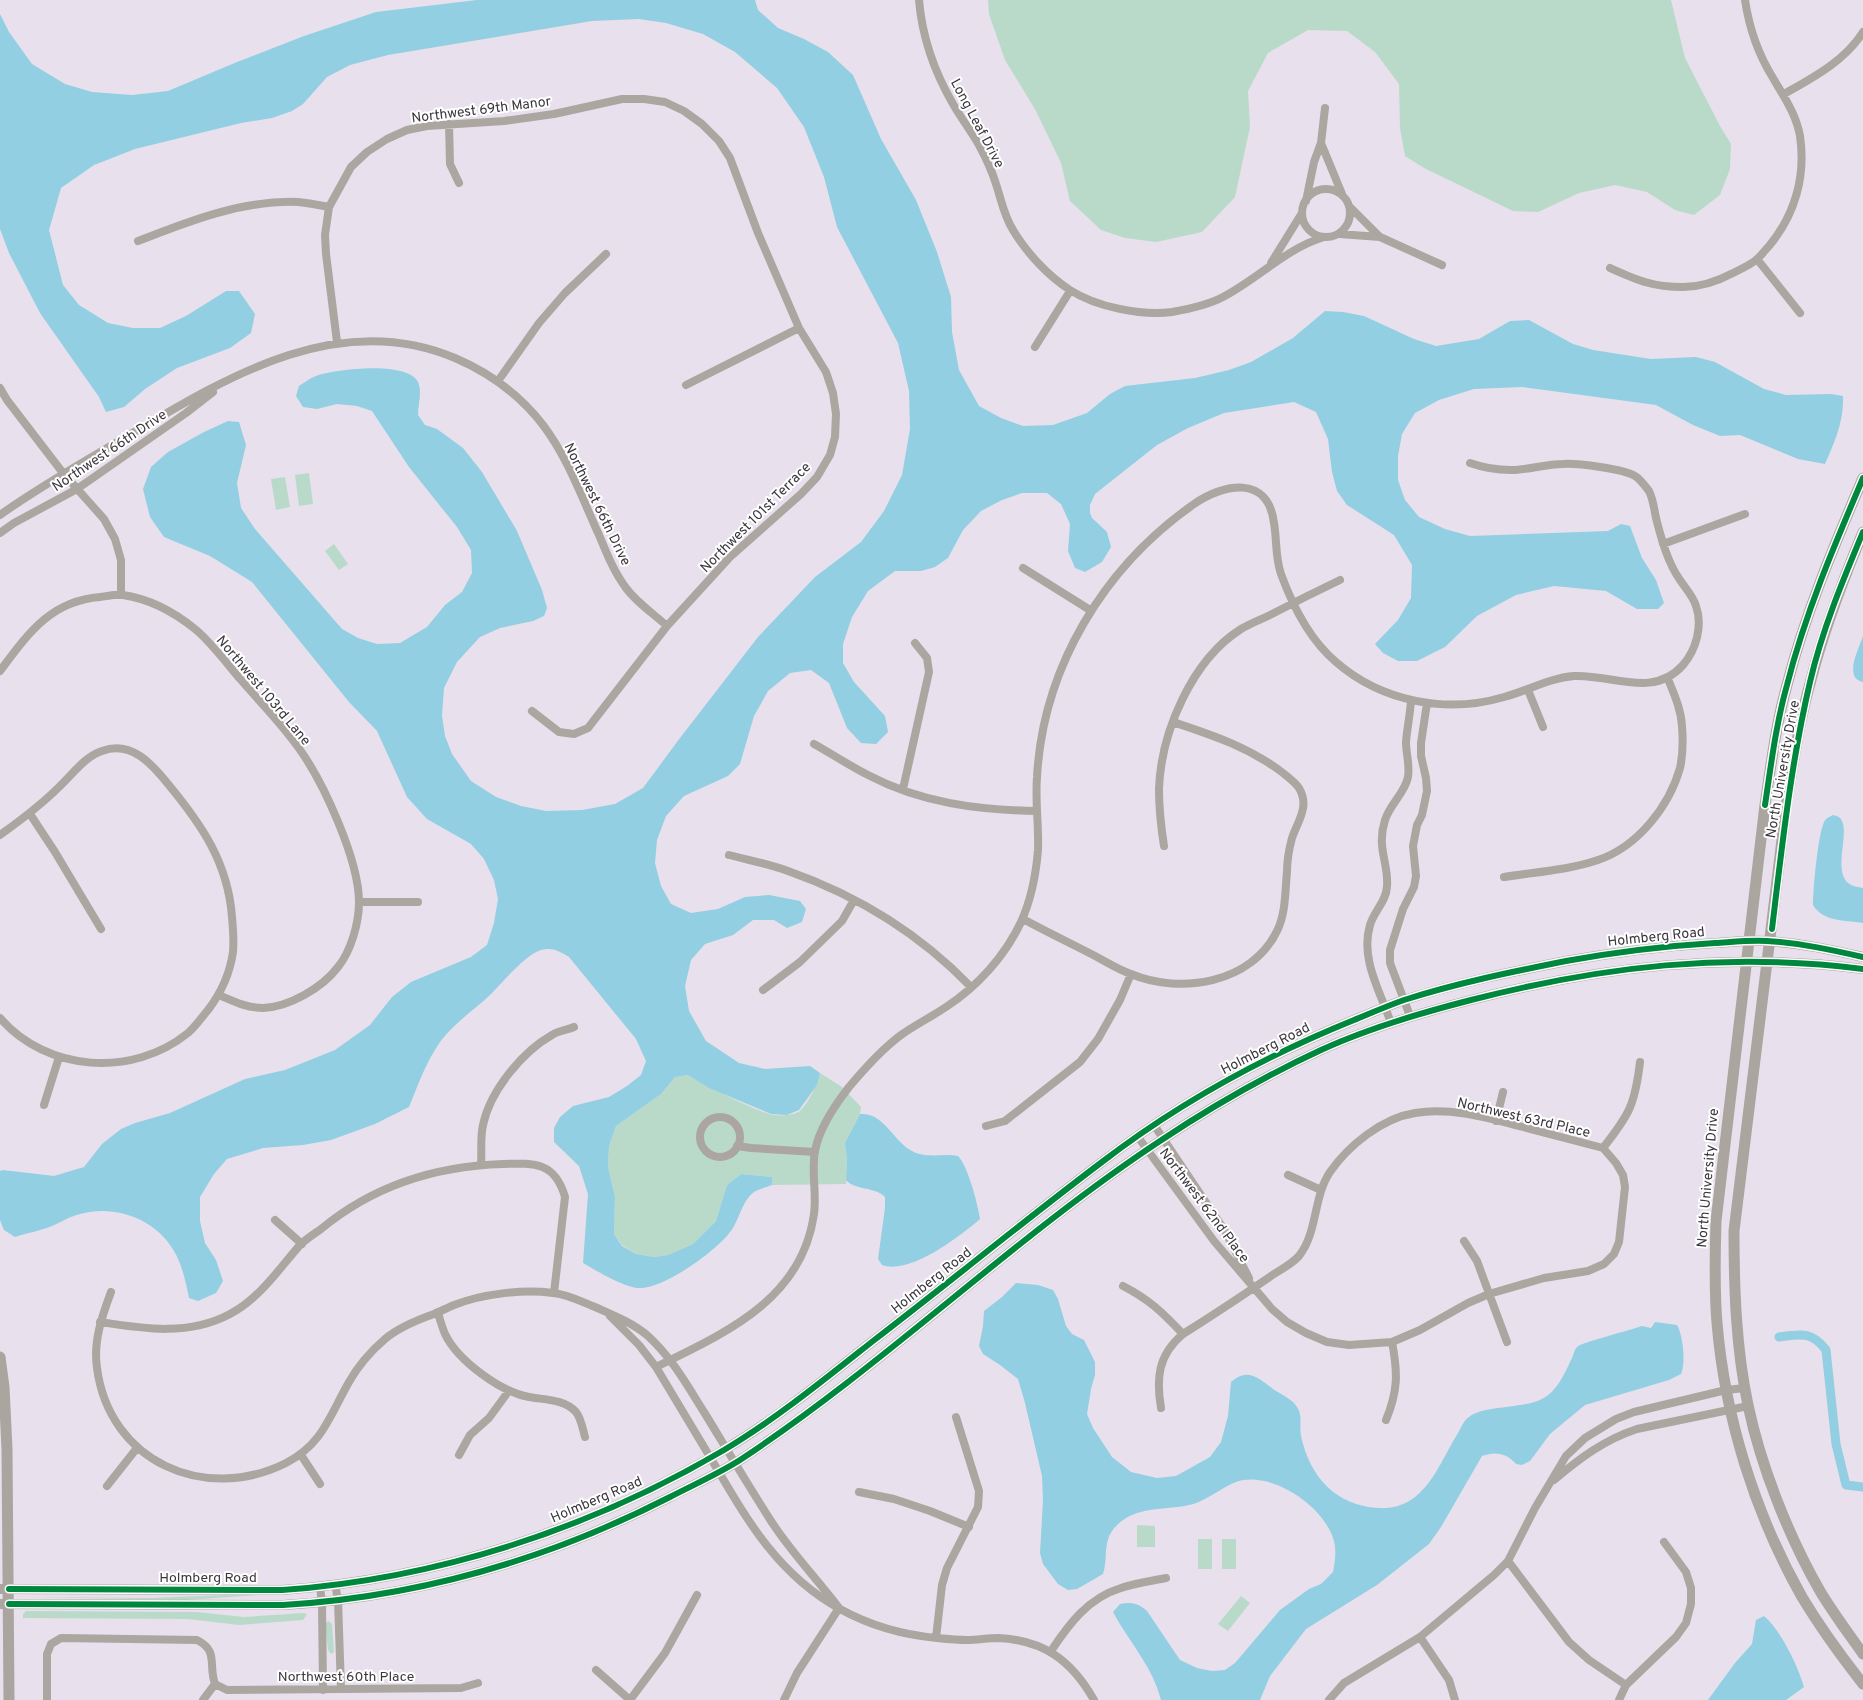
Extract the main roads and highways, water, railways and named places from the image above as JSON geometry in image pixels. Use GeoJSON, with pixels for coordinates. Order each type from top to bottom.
{"type":"FeatureCollection","features":[{"type":"Feature","properties":{"kind":"main road","name":"North University Drive"},"geometry":{"type":"LineString","coordinates":[[1863,478],[1813,601],[1786,686],[1765,805],[1716,1221],[1716,1301],[1726,1390],[1747,1472],[1781,1555],[1802,1597],[1863,1684]]}},
{"type":"Feature","properties":{"kind":"main road","name":"North University Drive"},"geometry":{"type":"LineString","coordinates":[[1863,532],[1827,625],[1810,682],[1796,746],[1786,807],[1734,1232],[1738,1341],[1748,1406],[1767,1472],[1784,1518],[1820,1592],[1863,1654]]}},
{"type":"Feature","properties":{"kind":"main road"},"geometry":{"type":"LineString","coordinates":[[0,1357],[4,1386],[7,1450],[4,1604],[9,1700]]}},
{"type":"Feature","properties":{"kind":"water"},"geometry":{"type":"Polygon","coordinates":[[[477,0],[755,0],[758,10],[778,28],[828,52],[853,75],[881,139],[916,200],[937,252],[951,297],[952,332],[959,370],[979,406],[1001,418],[1023,426],[1053,425],[1087,413],[1110,394],[1125,386],[1195,378],[1229,370],[1251,362],[1293,338],[1325,311],[1364,316],[1414,339],[1436,346],[1479,339],[1510,321],[1529,320],[1573,344],[1593,350],[1651,359],[1696,357],[1715,362],[1764,389],[1786,395],[1831,394],[1843,396],[1842,414],[1838,431],[1825,464],[1798,459],[1740,435],[1720,436],[1693,425],[1656,405],[1522,387],[1474,389],[1439,400],[1415,413],[1402,434],[1398,456],[1398,480],[1405,500],[1419,517],[1445,529],[1470,536],[1608,531],[1621,524],[1630,526],[1642,558],[1656,580],[1664,603],[1658,609],[1637,609],[1606,591],[1554,586],[1516,595],[1477,616],[1445,647],[1417,661],[1398,661],[1383,653],[1375,644],[1398,620],[1411,598],[1412,565],[1394,535],[1347,505],[1337,491],[1332,472],[1328,439],[1316,412],[1294,402],[1224,413],[1188,428],[1157,445],[1095,494],[1090,505],[1090,513],[1092,518],[1107,532],[1111,547],[1102,562],[1085,572],[1075,568],[1068,551],[1070,524],[1061,504],[1047,493],[1022,493],[1002,500],[981,511],[963,530],[948,558],[935,567],[921,571],[895,571],[868,591],[852,617],[843,644],[843,663],[854,682],[885,716],[888,732],[876,744],[861,743],[847,728],[829,683],[811,670],[790,673],[768,691],[754,716],[740,764],[728,776],[684,796],[666,816],[657,840],[655,863],[661,886],[671,904],[691,913],[718,909],[745,897],[769,895],[800,901],[806,909],[802,922],[787,928],[774,920],[753,920],[733,935],[705,944],[691,960],[685,986],[689,1011],[706,1041],[739,1063],[765,1069],[810,1066],[820,1073],[817,1085],[799,1110],[787,1115],[771,1114],[709,1088],[688,1075],[675,1077],[661,1094],[616,1126],[609,1146],[608,1167],[615,1197],[614,1234],[622,1246],[636,1254],[654,1257],[668,1255],[693,1244],[716,1221],[727,1185],[741,1174],[772,1177],[772,1185],[750,1195],[733,1228],[726,1237],[690,1266],[650,1287],[639,1288],[626,1285],[583,1263],[588,1194],[579,1166],[554,1142],[554,1128],[560,1117],[573,1106],[609,1097],[627,1086],[641,1075],[646,1061],[636,1039],[569,957],[555,950],[545,949],[535,952],[522,963],[490,995],[445,1035],[426,1066],[409,1107],[375,1124],[331,1140],[303,1145],[263,1148],[227,1159],[214,1174],[200,1197],[200,1221],[205,1243],[216,1260],[223,1281],[216,1293],[198,1301],[189,1298],[179,1262],[166,1240],[157,1230],[133,1217],[107,1211],[93,1211],[77,1215],[47,1228],[15,1237],[4,1230],[0,1220],[0,1171],[54,1176],[84,1167],[102,1144],[121,1129],[170,1113],[245,1079],[285,1070],[335,1050],[370,1025],[392,997],[411,982],[471,957],[487,945],[494,923],[498,899],[494,880],[484,859],[471,844],[427,819],[407,797],[377,731],[349,702],[252,582],[210,556],[164,537],[150,517],[143,489],[151,467],[168,452],[204,432],[228,421],[239,422],[246,445],[237,483],[241,508],[255,529],[342,629],[358,638],[377,644],[400,643],[427,627],[445,605],[462,592],[472,573],[471,550],[457,527],[409,467],[372,411],[357,406],[337,404],[317,409],[303,407],[296,396],[299,386],[309,379],[337,371],[382,368],[407,373],[415,378],[420,390],[418,415],[425,425],[437,429],[463,448],[482,472],[517,531],[542,590],[547,608],[544,616],[533,621],[500,628],[480,637],[457,662],[444,688],[442,716],[445,736],[452,754],[471,781],[496,797],[521,806],[546,811],[582,810],[615,804],[643,788],[758,637],[815,577],[861,542],[884,511],[902,475],[910,429],[909,391],[898,343],[837,227],[824,177],[804,127],[777,88],[735,52],[703,34],[666,23],[639,19],[592,21],[388,55],[350,65],[327,77],[303,104],[292,111],[272,118],[241,123],[135,149],[94,165],[61,188],[49,230],[63,285],[79,305],[108,323],[133,328],[160,328],[186,316],[226,291],[239,291],[255,314],[251,333],[230,348],[177,368],[145,389],[124,407],[106,412],[99,397],[40,313],[9,253],[0,229],[0,14],[9,32],[32,64],[65,84],[92,92],[132,95],[168,91],[304,36],[376,12],[477,0]]]}},
{"type":"Feature","properties":{"kind":"water"},"geometry":{"type":"Polygon","coordinates":[[[1863,636],[1863,682],[1857,679],[1853,669],[1863,636]]]}},
{"type":"Feature","properties":{"kind":"water"},"geometry":{"type":"Polygon","coordinates":[[[1833,815],[1840,818],[1843,825],[1842,869],[1844,878],[1851,885],[1863,888],[1863,923],[1822,915],[1813,905],[1816,862],[1822,829],[1824,822],[1833,815]]]}},
{"type":"Feature","properties":{"kind":"water"},"geometry":{"type":"Polygon","coordinates":[[[860,1114],[868,1115],[882,1122],[899,1141],[912,1151],[923,1155],[958,1156],[969,1177],[980,1219],[947,1244],[920,1260],[893,1267],[882,1265],[878,1259],[885,1197],[876,1191],[855,1186],[846,1180],[847,1160],[845,1143],[860,1114]]]}},
{"type":"Feature","properties":{"kind":"water"},"geometry":{"type":"Polygon","coordinates":[[[1016,1283],[1038,1285],[1053,1290],[1058,1299],[1066,1326],[1072,1334],[1084,1340],[1095,1362],[1095,1375],[1087,1414],[1093,1428],[1112,1457],[1131,1472],[1157,1478],[1176,1476],[1210,1457],[1221,1442],[1228,1416],[1231,1382],[1237,1377],[1249,1375],[1259,1379],[1295,1404],[1300,1414],[1300,1432],[1305,1451],[1318,1476],[1327,1486],[1337,1495],[1349,1501],[1363,1506],[1378,1508],[1394,1507],[1408,1502],[1419,1494],[1436,1472],[1463,1424],[1469,1417],[1484,1411],[1534,1402],[1552,1392],[1566,1371],[1576,1348],[1581,1345],[1642,1326],[1651,1328],[1655,1322],[1677,1325],[1684,1356],[1683,1369],[1681,1374],[1669,1380],[1585,1405],[1550,1434],[1530,1461],[1522,1465],[1516,1464],[1505,1455],[1492,1454],[1482,1456],[1441,1527],[1429,1544],[1377,1585],[1306,1629],[1270,1676],[1260,1700],[1161,1700],[1147,1666],[1113,1612],[1120,1604],[1134,1604],[1141,1606],[1147,1611],[1180,1660],[1197,1668],[1212,1671],[1225,1670],[1235,1663],[1280,1610],[1309,1589],[1321,1584],[1333,1572],[1335,1551],[1333,1538],[1328,1526],[1320,1515],[1297,1496],[1284,1488],[1270,1483],[1244,1480],[1231,1484],[1196,1503],[1179,1507],[1148,1510],[1128,1517],[1109,1536],[1103,1574],[1077,1589],[1068,1590],[1058,1584],[1043,1564],[1040,1553],[1043,1500],[1042,1476],[1018,1379],[983,1354],[979,1346],[984,1311],[1016,1283]]]}},
{"type":"Feature","properties":{"kind":"water"},"geometry":{"type":"Polygon","coordinates":[[[1764,1616],[1788,1648],[1804,1687],[1786,1700],[1708,1700],[1735,1663],[1752,1644],[1756,1620],[1764,1616]]]}},
{"type":"Feature","properties":{"kind":"waterway"},"geometry":{"type":"LineString","coordinates":[[1779,1337],[1805,1335],[1816,1340],[1826,1350],[1836,1444],[1846,1485],[1863,1487]]}}]}
